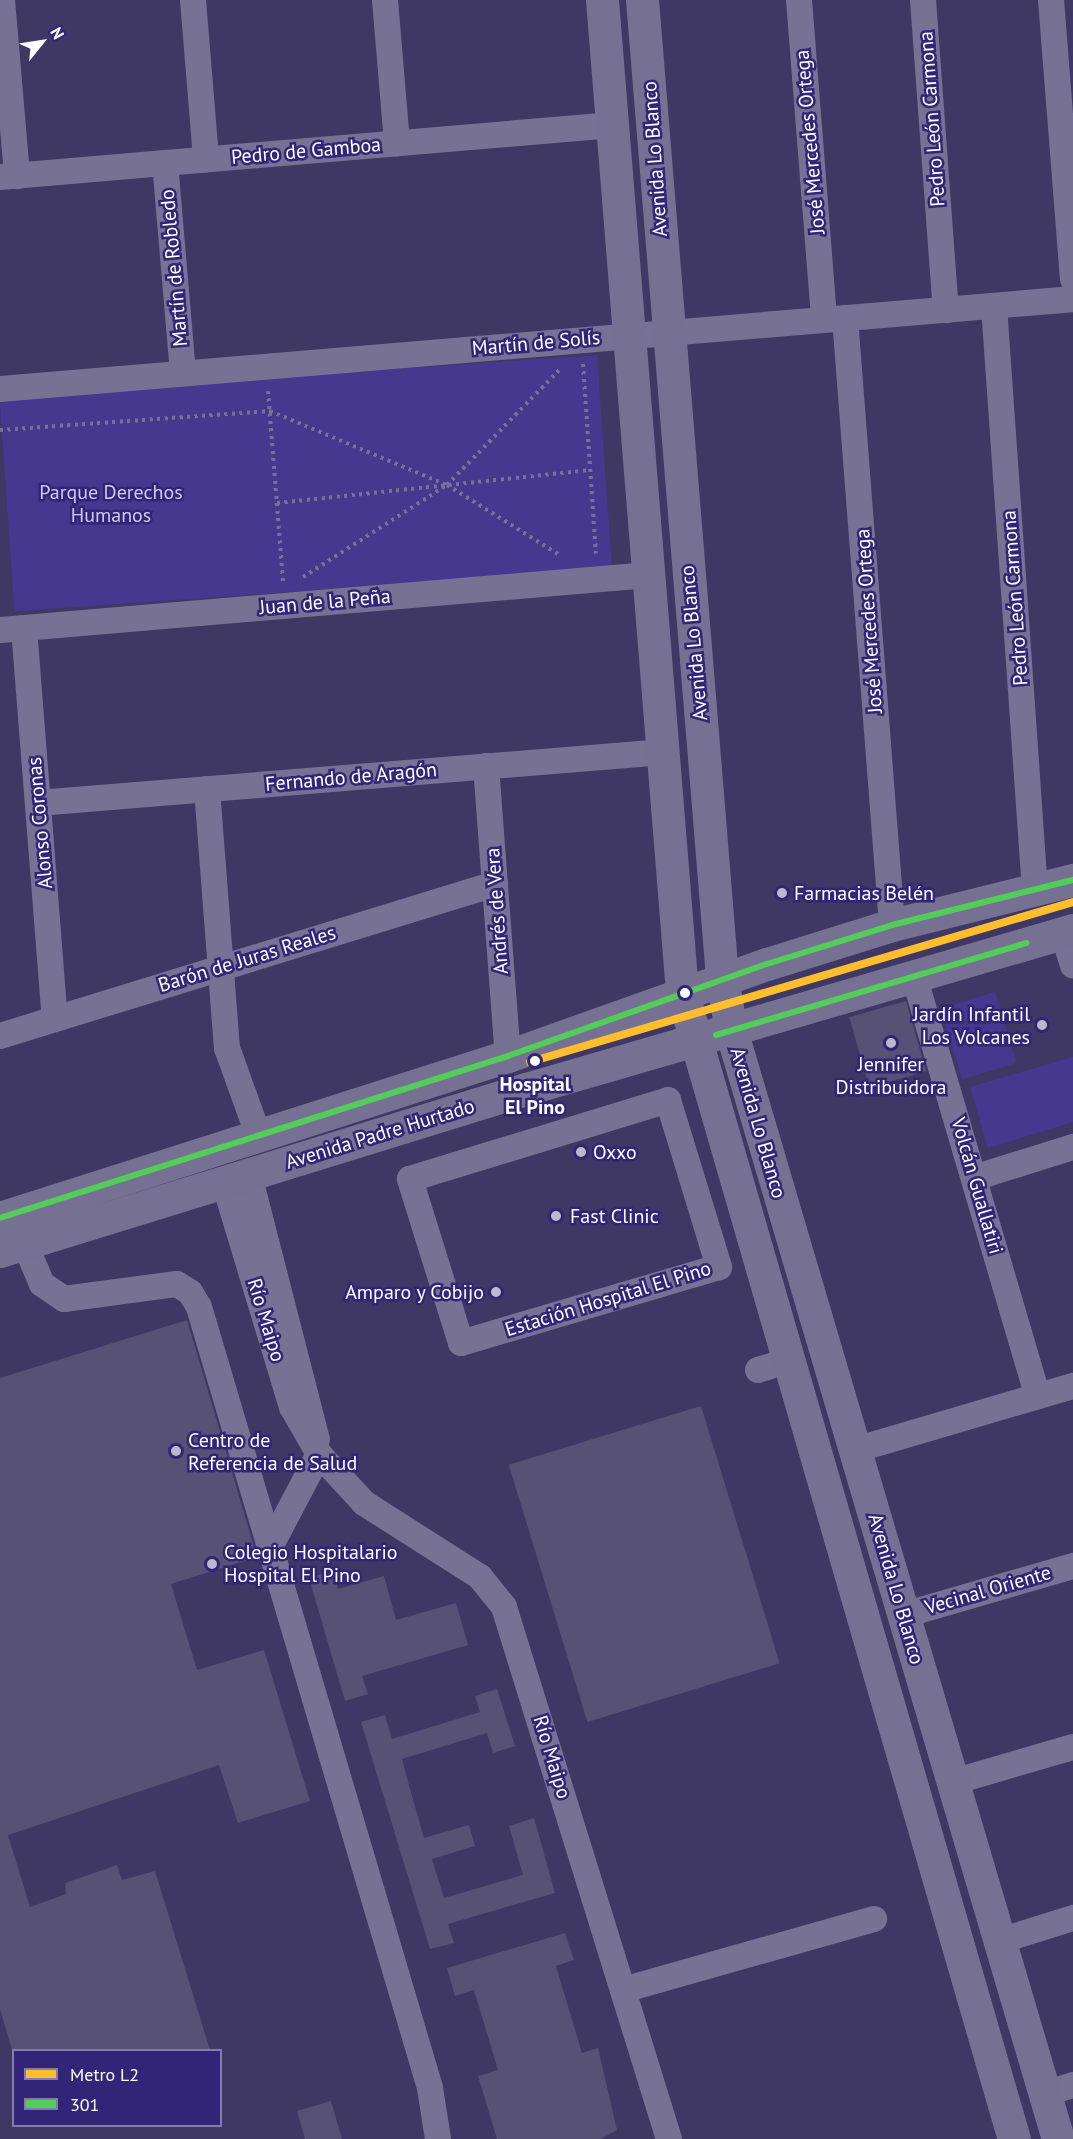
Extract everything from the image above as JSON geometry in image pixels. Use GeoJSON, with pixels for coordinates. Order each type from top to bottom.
{"type":"FeatureCollection","features":[{"type":"Feature","properties":{"kind":"main road","name":"Avenida Lo Blanco"},"geometry":{"type":"LineString","coordinates":[[603,0],[682,992],[773,1366],[1014,2139]]}},
{"type":"Feature","properties":{"kind":"main road","name":"Avenida Lo Blanco"},"geometry":{"type":"LineString","coordinates":[[642,0],[722,978],[731,1030],[1000,1941],[1059,2090],[1058,2139]]}},
{"type":"Feature","properties":{"kind":"main road","name":"Avenida Padre Hurtado"},"geometry":{"type":"LineString","coordinates":[[0,1218],[508,1056],[722,978],[892,925],[1073,880]]}},
{"type":"Feature","properties":{"kind":"main road","name":"Avenida Padre Hurtado"},"geometry":{"type":"LineString","coordinates":[[13,1248],[236,1178],[1068,931]]}},
{"type":"Feature","properties":{"kind":"street"},"geometry":{"type":"LineString","coordinates":[[2,0],[8,176]]}},
{"type":"Feature","properties":{"kind":"street"},"geometry":{"type":"LineString","coordinates":[[193,0],[206,159]]}},
{"type":"Feature","properties":{"kind":"street"},"geometry":{"type":"LineString","coordinates":[[385,0],[397,143]]}},
{"type":"Feature","properties":{"kind":"street","name":"José Mercedes Ortega"},"geometry":{"type":"LineString","coordinates":[[799,0],[834,318],[892,925]]}},
{"type":"Feature","properties":{"kind":"street","name":"Pedro León Carmona"},"geometry":{"type":"LineString","coordinates":[[923,0],[946,310]]}},
{"type":"Feature","properties":{"kind":"street"},"geometry":{"type":"LineString","coordinates":[[1051,0],[1073,279]]}},
{"type":"Feature","properties":{"kind":"street","name":"Pedro de Gamboa"},"geometry":{"type":"LineString","coordinates":[[8,176],[612,125]]}},
{"type":"Feature","properties":{"kind":"street","name":"Martín de Robledo"},"geometry":{"type":"LineString","coordinates":[[165,163],[183,373]]}},
{"type":"Feature","properties":{"kind":"street","name":"Martín de Solís"},"geometry":{"type":"LineString","coordinates":[[0,389],[1073,299]]}},
{"type":"Feature","properties":{"kind":"street","name":"Pedro León Carmona"},"geometry":{"type":"LineString","coordinates":[[994,306],[1035,891]]}},
{"type":"Feature","properties":{"kind":"street","name":"Juan de la Peña"},"geometry":{"type":"LineString","coordinates":[[12,629],[649,574]]}},
{"type":"Feature","properties":{"kind":"street","name":"Alonso Coronas"},"geometry":{"type":"LineString","coordinates":[[12,629],[38,803],[55,1019]]}},
{"type":"Feature","properties":{"kind":"street","name":"Fernando de Aragón"},"geometry":{"type":"LineString","coordinates":[[38,803],[664,752]]}},
{"type":"Feature","properties":{"kind":"street","name":"Andrés de Vera"},"geometry":{"type":"LineString","coordinates":[[486,766],[508,1056]]}},
{"type":"Feature","properties":{"kind":"street"},"geometry":{"type":"LineString","coordinates":[[207,789],[229,1061],[259,1137]]}},
{"type":"Feature","properties":{"kind":"street","name":"Barón de Juras Reales"},"geometry":{"type":"LineString","coordinates":[[0,1036],[495,884]]}},
{"type":"Feature","properties":{"kind":"street"},"geometry":{"type":"LineString","coordinates":[[1068,931],[1073,966]]}},
{"type":"Feature","properties":{"kind":"street","name":"Volcán Guallatiri"},"geometry":{"type":"LineString","coordinates":[[914,976],[1038,1396]]}},
{"type":"Feature","properties":{"kind":"street","name":"Estación Hospital El Pino"},"geometry":{"type":"LineString","coordinates":[[668,1100],[719,1267],[461,1343],[410,1179],[668,1100]]}},
{"type":"Feature","properties":{"kind":"street"},"geometry":{"type":"LineString","coordinates":[[974,1178],[1073,1147]]}},
{"type":"Feature","properties":{"kind":"street","name":"Río Maipo"},"geometry":{"type":"LineString","coordinates":[[236,1178],[292,1407],[319,1454],[364,1503],[480,1577],[504,1607],[669,2139]]}},
{"type":"Feature","properties":{"kind":"street"},"geometry":{"type":"LineString","coordinates":[[13,1248],[42,1284],[64,1299],[177,1284],[190,1292],[270,1547],[430,2088],[438,2139]]}},
{"type":"Feature","properties":{"kind":"street"},"geometry":{"type":"LineString","coordinates":[[855,1450],[1073,1386]]}},
{"type":"Feature","properties":{"kind":"street"},"geometry":{"type":"LineString","coordinates":[[270,1547],[319,1454]]}},
{"type":"Feature","properties":{"kind":"street","name":"Vecinal Oriente"},"geometry":{"type":"LineString","coordinates":[[904,1615],[1073,1566]]}},
{"type":"Feature","properties":{"kind":"street"},"geometry":{"type":"LineString","coordinates":[[953,1782],[1073,1747]]}},
{"type":"Feature","properties":{"kind":"street"},"geometry":{"type":"LineString","coordinates":[[1000,1941],[1073,1918]]}},
{"type":"Feature","properties":{"kind":"street"},"geometry":{"type":"LineString","coordinates":[[623,1989],[874,1920]]}},
{"type":"Feature","properties":{"kind":"path"},"geometry":{"type":"LineString","coordinates":[[583,357],[597,579]]}},
{"type":"Feature","properties":{"kind":"path"},"geometry":{"type":"LineString","coordinates":[[266,367],[284,590],[447,485],[566,362]]}},
{"type":"Feature","properties":{"kind":"path"},"geometry":{"type":"LineString","coordinates":[[0,430],[270,411],[447,485],[597,579]]}},
{"type":"Feature","properties":{"kind":"path"},"geometry":{"type":"LineString","coordinates":[[277,504],[590,470]]}},
{"type":"Feature","properties":{"kind":"green space","name":"Parque Derechos Humanos"},"geometry":{"type":"Polygon","coordinates":[[[597,355],[612,569],[14,611],[0,397],[597,355]]]}},
{"type":"Feature","properties":{"kind":"green space"},"geometry":{"type":"Polygon","coordinates":[[[995,992],[1017,1063],[962,1079],[940,1009],[995,992]]]}},
{"type":"Feature","properties":{"kind":"green space"},"geometry":{"type":"Polygon","coordinates":[[[1073,1057],[1073,1122],[988,1148],[970,1087],[1073,1057]]]}},
{"type":"Feature","properties":{"kind":"building","name":"Jennifer Distribuidora"},"geometry":{"type":"Polygon","coordinates":[[[906,1001],[926,1071],[869,1087],[849,1017],[906,1001]]]}},
{"type":"Feature","properties":{"kind":"building"},"geometry":{"type":"Polygon","coordinates":[[[187,1320],[257,1557],[171,1584],[197,1670],[264,1650],[310,1801],[238,1823],[219,1765],[8,1835],[30,1907],[66,1894],[65,1883],[117,1865],[122,1880],[155,1871],[210,2049],[12,2050],[0,2009],[0,1378],[187,1320]]]}},
{"type":"Feature","properties":{"kind":"building"},"geometry":{"type":"Polygon","coordinates":[[[701,1406],[780,1663],[587,1722],[509,1465],[701,1406]]]}},
{"type":"Feature","properties":{"kind":"building"},"geometry":{"type":"Polygon","coordinates":[[[333,1571],[338,1589],[384,1576],[396,1620],[456,1603],[468,1645],[362,1676],[368,1694],[345,1701],[309,1578],[333,1571]]]}},
{"type":"Feature","properties":{"kind":"building"},"geometry":{"type":"Polygon","coordinates":[[[497,1689],[515,1746],[493,1753],[487,1733],[402,1759],[410,1789],[424,1838],[469,1825],[475,1846],[432,1859],[444,1898],[523,1875],[509,1826],[534,1818],[555,1893],[448,1924],[454,1943],[430,1949],[361,1722],[385,1715],[392,1739],[480,1712],[475,1696],[497,1689]]]}},
{"type":"Feature","properties":{"kind":"building"},"geometry":{"type":"Polygon","coordinates":[[[565,1933],[574,1960],[556,1966],[582,2053],[598,2048],[617,2130],[601,2139],[497,2139],[478,2076],[498,2070],[474,1990],[455,1996],[447,1968],[565,1933]]]}},
{"type":"Feature","properties":{"kind":"building"},"geometry":{"type":"Polygon","coordinates":[[[331,2101],[342,2139],[305,2139],[297,2111],[331,2101]]]}},
{"type":"Feature","properties":{"kind":"metro line","name":"L2"},"geometry":{"type":"LineString","coordinates":[[530,1062],[1073,902]]}},
{"type":"Feature","properties":{"kind":"transit line","name":"301"},"geometry":{"type":"LineString","coordinates":[[0,1218],[508,1056],[767,964],[892,925],[1073,880]]}},
{"type":"Feature","properties":{"kind":"transit line","name":"301"},"geometry":{"type":"LineString","coordinates":[[716,1035],[1027,943]]}},
{"type":"Feature","properties":{"kind":"place","name":"Farmacias Belén"},"geometry":{"type":"Point","coordinates":[782,893]}},
{"type":"Feature","properties":{"kind":"place","name":"Jardín Infantil Los Volcanes"},"geometry":{"type":"Point","coordinates":[1042,1025]}},
{"type":"Feature","properties":{"kind":"place","name":"Jennifer Distribuidora"},"geometry":{"type":"Point","coordinates":[891,1043]}},
{"type":"Feature","properties":{"kind":"place","name":"Hospital El Pino"},"geometry":{"type":"Point","coordinates":[535,1061]}},
{"type":"Feature","properties":{"kind":"place","name":"Oxxo"},"geometry":{"type":"Point","coordinates":[581,1152]}},
{"type":"Feature","properties":{"kind":"place","name":"Fast Clinic"},"geometry":{"type":"Point","coordinates":[556,1216]}},
{"type":"Feature","properties":{"kind":"place","name":"Amparo y Cobijo"},"geometry":{"type":"Point","coordinates":[496,1292]}},
{"type":"Feature","properties":{"kind":"place","name":"Centro de Referencia de Salud"},"geometry":{"type":"Point","coordinates":[176,1451]}},
{"type":"Feature","properties":{"kind":"place","name":"Colegio Hospitalario Hospital El Pino"},"geometry":{"type":"Point","coordinates":[212,1564]}}]}
